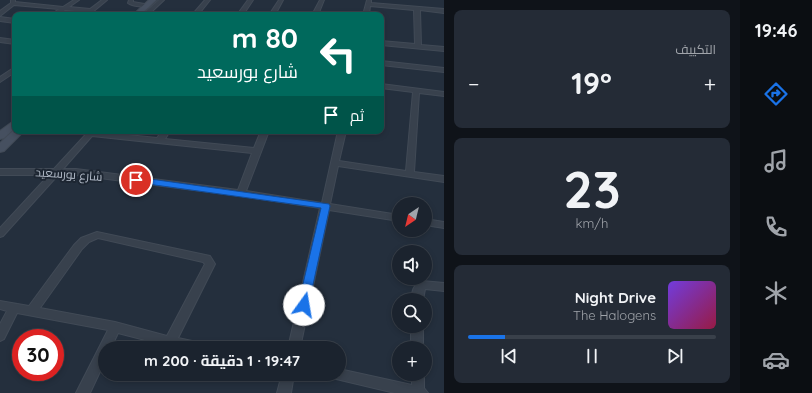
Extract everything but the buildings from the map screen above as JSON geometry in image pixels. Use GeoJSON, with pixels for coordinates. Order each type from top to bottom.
{"type":"FeatureCollection","features":[{"type":"Feature","properties":{"kind":"main road"},"geometry":{"type":"LineString","coordinates":[[140,12],[153,0]]}},
{"type":"Feature","properties":{"kind":"main road"},"geometry":{"type":"LineString","coordinates":[[146,12],[156,0]]}},
{"type":"Feature","properties":{"kind":"main road"},"geometry":{"type":"LineString","coordinates":[[1,135],[12,126]]}},
{"type":"Feature","properties":{"kind":"main road"},"geometry":{"type":"LineString","coordinates":[[0,149],[16,134]]}},
{"type":"Feature","properties":{"kind":"street"},"geometry":{"type":"LineString","coordinates":[[58,12],[77,0]]}},
{"type":"Feature","properties":{"kind":"street"},"geometry":{"type":"LineString","coordinates":[[0,14],[13,2],[92,11],[105,0]]}},
{"type":"Feature","properties":{"kind":"street"},"geometry":{"type":"LineString","coordinates":[[131,0],[130,3],[147,6]]}},
{"type":"Feature","properties":{"kind":"street"},"geometry":{"type":"LineString","coordinates":[[147,12],[162,0]]}},
{"type":"Feature","properties":{"kind":"street"},"geometry":{"type":"LineString","coordinates":[[198,12],[208,0]]}},
{"type":"Feature","properties":{"kind":"street"},"geometry":{"type":"LineString","coordinates":[[242,12],[251,0]]}},
{"type":"Feature","properties":{"kind":"street"},"geometry":{"type":"LineString","coordinates":[[274,12],[281,0]]}},
{"type":"Feature","properties":{"kind":"street"},"geometry":{"type":"LineString","coordinates":[[316,12],[322,0]]}},
{"type":"Feature","properties":{"kind":"street"},"geometry":{"type":"LineString","coordinates":[[367,12],[369,2],[417,9],[444,11]]}},
{"type":"Feature","properties":{"kind":"street"},"geometry":{"type":"LineString","coordinates":[[417,9],[418,46]]}},
{"type":"Feature","properties":{"kind":"street"},"geometry":{"type":"LineString","coordinates":[[0,19],[12,21]]}},
{"type":"Feature","properties":{"kind":"street"},"geometry":{"type":"LineString","coordinates":[[1,41],[12,42]]}},
{"type":"Feature","properties":{"kind":"street"},"geometry":{"type":"LineString","coordinates":[[384,42],[444,49]]}},
{"type":"Feature","properties":{"kind":"street"},"geometry":{"type":"LineString","coordinates":[[384,63],[444,70]]}},
{"type":"Feature","properties":{"kind":"street"},"geometry":{"type":"LineString","coordinates":[[1,79],[12,71]]}},
{"type":"Feature","properties":{"kind":"street"},"geometry":{"type":"LineString","coordinates":[[384,86],[444,94]]}},
{"type":"Feature","properties":{"kind":"street"},"geometry":{"type":"LineString","coordinates":[[410,174],[416,91]]}},
{"type":"Feature","properties":{"kind":"street"},"geometry":{"type":"LineString","coordinates":[[0,234],[58,172],[90,134]]}},
{"type":"Feature","properties":{"kind":"street"},"geometry":{"type":"LineString","coordinates":[[105,134],[159,142],[256,151]]}},
{"type":"Feature","properties":{"kind":"street"},"geometry":{"type":"LineString","coordinates":[[159,142],[164,134]]}},
{"type":"Feature","properties":{"kind":"street"},"geometry":{"type":"LineString","coordinates":[[241,193],[264,134]]}},
{"type":"Feature","properties":{"kind":"street"},"geometry":{"type":"LineString","coordinates":[[296,341],[341,134]]}},
{"type":"Feature","properties":{"kind":"street"},"geometry":{"type":"LineString","coordinates":[[335,163],[444,179]]}},
{"type":"Feature","properties":{"kind":"street","name":"شارع بورسعيد"},"geometry":{"type":"LineString","coordinates":[[0,172],[58,172],[241,193],[392,217]]}},
{"type":"Feature","properties":{"kind":"street"},"geometry":{"type":"LineString","coordinates":[[432,223],[444,225]]}},
{"type":"Feature","properties":{"kind":"street"},"geometry":{"type":"LineString","coordinates":[[32,311],[78,247],[90,237],[96,235],[206,259],[210,264],[171,341]]}},
{"type":"Feature","properties":{"kind":"street"},"geometry":{"type":"LineString","coordinates":[[417,293],[422,285],[444,287]]}},
{"type":"Feature","properties":{"kind":"street"},"geometry":{"type":"LineString","coordinates":[[0,306],[14,307],[115,327],[166,341]]}},
{"type":"Feature","properties":{"kind":"street"},"geometry":{"type":"LineString","coordinates":[[0,336],[14,307]]}},
{"type":"Feature","properties":{"kind":"street"},"geometry":{"type":"LineString","coordinates":[[108,341],[115,327]]}},
{"type":"Feature","properties":{"kind":"street"},"geometry":{"type":"LineString","coordinates":[[83,393],[98,362]]}},
{"type":"Feature","properties":{"kind":"street"},"geometry":{"type":"LineString","coordinates":[[346,376],[419,393],[418,381]]}},
{"type":"Feature","properties":{"kind":"street"},"geometry":{"type":"LineString","coordinates":[[284,393],[287,381]]}},
{"type":"Feature","properties":{"kind":"route"},"geometry":{"type":"LineString","coordinates":[[136,180],[241,193],[326,206],[304,305]]}}]}
